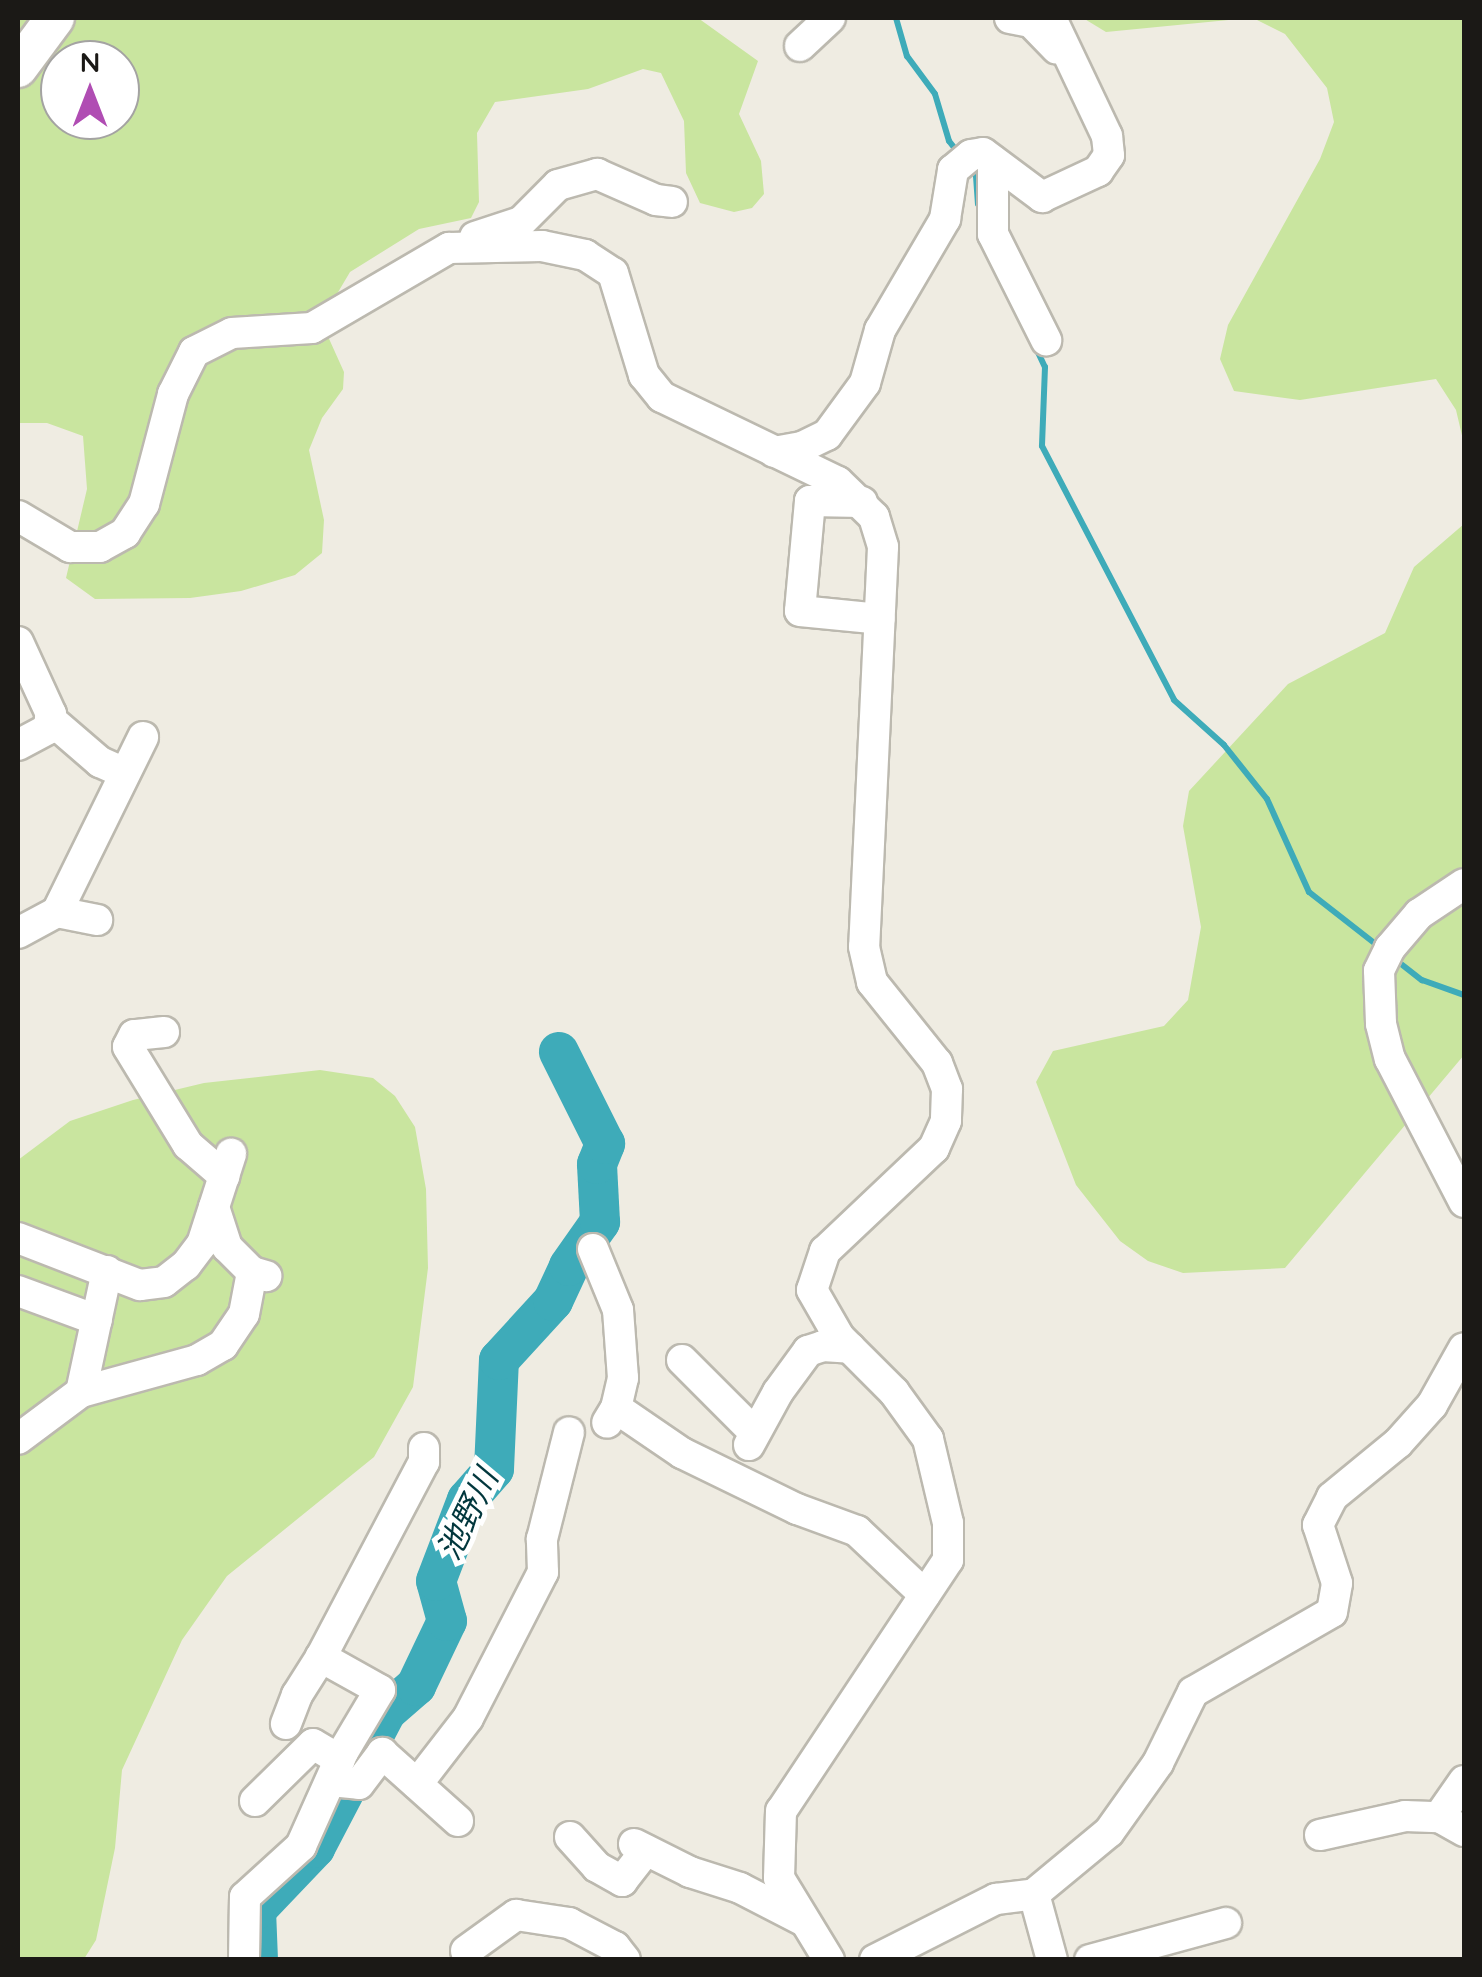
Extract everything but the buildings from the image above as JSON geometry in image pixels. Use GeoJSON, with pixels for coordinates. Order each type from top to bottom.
{"type":"FeatureCollection","features":[{"type":"Feature","properties":{"kind":"main road"},"geometry":{"type":"LineString","coordinates":[[18,68],[55,18]]}},
{"type":"Feature","properties":{"kind":"street"},"geometry":{"type":"LineString","coordinates":[[800,46],[830,18]]}},
{"type":"Feature","properties":{"kind":"street"},"geometry":{"type":"LineString","coordinates":[[1010,18],[1032,22],[1076,70]]}},
{"type":"Feature","properties":{"kind":"street"},"geometry":{"type":"LineString","coordinates":[[972,162],[1042,197],[1098,171],[1109,155],[1107,136],[1051,18]]}},
{"type":"Feature","properties":{"kind":"street"},"geometry":{"type":"LineString","coordinates":[[972,162],[992,234],[1046,340]]}},
{"type":"Feature","properties":{"kind":"street"},"geometry":{"type":"LineString","coordinates":[[774,452],[802,447],[827,435],[865,383],[880,330],[945,218],[972,162]]}},
{"type":"Feature","properties":{"kind":"street"},"geometry":{"type":"LineString","coordinates":[[18,516],[70,547],[100,547],[125,533],[144,504],[174,394],[194,352],[232,333],[312,328],[450,248],[522,222],[558,185],[578,178],[596,174],[656,200],[672,202]]}},
{"type":"Feature","properties":{"kind":"street"},"geometry":{"type":"LineString","coordinates":[[450,248],[542,246],[586,255],[614,273],[644,376],[662,396],[838,482],[874,517],[884,547],[864,947],[872,982],[937,1063],[946,1089],[946,1121],[934,1148],[825,1251],[812,1290],[850,1348],[894,1392],[928,1439],[948,1523],[948,1560],[781,1812],[779,1878],[829,1960]]}},
{"type":"Feature","properties":{"kind":"street"},"geometry":{"type":"LineString","coordinates":[[862,502],[810,501],[800,612],[880,619]]}},
{"type":"Feature","properties":{"kind":"street"},"geometry":{"type":"LineString","coordinates":[[18,745],[48,729],[50,718],[20,630]]}},
{"type":"Feature","properties":{"kind":"street"},"geometry":{"type":"LineString","coordinates":[[50,718],[100,762],[125,772]]}},
{"type":"Feature","properties":{"kind":"street"},"geometry":{"type":"LineString","coordinates":[[18,932],[58,912],[143,737]]}},
{"type":"Feature","properties":{"kind":"street"},"geometry":{"type":"LineString","coordinates":[[1464,884],[1420,914],[1390,948],[1379,971],[1382,1024],[1390,1059],[1464,1202]]}},
{"type":"Feature","properties":{"kind":"street"},"geometry":{"type":"LineString","coordinates":[[58,912],[97,920]]}},
{"type":"Feature","properties":{"kind":"street"},"geometry":{"type":"LineString","coordinates":[[18,1238],[140,1285],[164,1282],[186,1266],[202,1244],[228,1165],[188,1146],[128,1047],[134,1035],[164,1032]]}},
{"type":"Feature","properties":{"kind":"street"},"geometry":{"type":"LineString","coordinates":[[18,1439],[80,1392],[197,1360],[223,1344],[244,1314],[259,1274],[227,1247],[214,1207]]}},
{"type":"Feature","properties":{"kind":"street"},"geometry":{"type":"LineString","coordinates":[[593,1249],[618,1310],[623,1378],[612,1416],[797,1510],[844,1522],[925,1595]]}},
{"type":"Feature","properties":{"kind":"street"},"geometry":{"type":"LineString","coordinates":[[80,1392],[108,1271]]}},
{"type":"Feature","properties":{"kind":"street"},"geometry":{"type":"LineString","coordinates":[[18,1290],[97,1320]]}},
{"type":"Feature","properties":{"kind":"street"},"geometry":{"type":"LineString","coordinates":[[682,1360],[752,1439],[808,1352],[823,1346],[850,1348]]}},
{"type":"Feature","properties":{"kind":"street"},"geometry":{"type":"LineString","coordinates":[[874,1960],[996,1898],[1034,1894],[1109,1832],[1158,1763],[1193,1692],[1332,1612],[1338,1582],[1318,1525],[1332,1496],[1398,1444],[1432,1405],[1464,1348]]}},
{"type":"Feature","properties":{"kind":"street"},"geometry":{"type":"LineString","coordinates":[[417,1784],[468,1718],[543,1572],[542,1539],[569,1432]]}},
{"type":"Feature","properties":{"kind":"street"},"geometry":{"type":"LineString","coordinates":[[286,1724],[297,1694],[322,1657],[424,1462],[424,1448]]}},
{"type":"Feature","properties":{"kind":"street"},"geometry":{"type":"LineString","coordinates":[[244,1960],[245,1897],[300,1846],[335,1770],[380,1690],[322,1657]]}},
{"type":"Feature","properties":{"kind":"street"},"geometry":{"type":"LineString","coordinates":[[254,1800],[313,1744],[335,1770],[358,1784],[382,1753],[458,1821]]}},
{"type":"Feature","properties":{"kind":"street"},"geometry":{"type":"LineString","coordinates":[[1320,1835],[1405,1816],[1451,1824],[1464,1781]]}},
{"type":"Feature","properties":{"kind":"street"},"geometry":{"type":"LineString","coordinates":[[570,1837],[596,1867],[622,1881],[640,1847],[690,1872],[740,1888],[806,1923]]}},
{"type":"Feature","properties":{"kind":"street"},"geometry":{"type":"LineString","coordinates":[[1034,1894],[1052,1960]]}},
{"type":"Feature","properties":{"kind":"street"},"geometry":{"type":"LineString","coordinates":[[466,1951],[516,1915],[569,1924],[615,1947],[625,1960]]}},
{"type":"Feature","properties":{"kind":"street"},"geometry":{"type":"LineString","coordinates":[[1090,1960],[1226,1923]]}},
{"type":"Feature","properties":{"kind":"green space"},"geometry":{"type":"Polygon","coordinates":[[[18,18],[698,18],[758,61],[739,114],[761,161],[764,194],[752,208],[734,212],[700,203],[686,173],[684,121],[661,73],[643,69],[588,89],[495,102],[477,133],[479,202],[471,218],[419,229],[350,272],[321,321],[344,372],[343,389],[322,418],[309,450],[324,520],[322,553],[295,575],[241,591],[190,598],[95,599],[66,578],[87,489],[83,436],[47,423],[18,423],[18,18]]]}},
{"type":"Feature","properties":{"kind":"green space"},"geometry":{"type":"Polygon","coordinates":[[[1083,18],[1249,18],[1106,32],[1083,18]]]}},
{"type":"Feature","properties":{"kind":"green space"},"geometry":{"type":"Polygon","coordinates":[[[1253,18],[1464,18],[1464,444],[1456,410],[1436,379],[1300,400],[1234,391],[1220,359],[1228,325],[1320,159],[1334,122],[1327,88],[1285,34],[1253,18]]]}},
{"type":"Feature","properties":{"kind":"green space"},"geometry":{"type":"Polygon","coordinates":[[[1464,524],[1464,1055],[1285,1268],[1183,1273],[1148,1261],[1120,1241],[1076,1185],[1036,1082],[1053,1051],[1164,1026],[1188,1000],[1201,927],[1183,826],[1189,791],[1288,684],[1385,633],[1414,567],[1464,524]]]}},
{"type":"Feature","properties":{"kind":"green space"},"geometry":{"type":"Polygon","coordinates":[[[320,1070],[373,1078],[395,1096],[415,1127],[426,1189],[428,1268],[413,1387],[374,1457],[227,1576],[182,1640],[122,1770],[115,1848],[96,1940],[84,1959],[18,1960],[18,1160],[70,1121],[133,1100],[204,1083],[320,1070]]]}},
{"type":"Feature","properties":{"kind":"waterway"},"geometry":{"type":"LineString","coordinates":[[896,18],[907,56],[935,94],[949,141],[960,155]]}},
{"type":"Feature","properties":{"kind":"waterway"},"geometry":{"type":"LineString","coordinates":[[971,169],[976,176],[978,204]]}},
{"type":"Feature","properties":{"kind":"waterway"},"geometry":{"type":"LineString","coordinates":[[1036,348],[1045,367],[1042,446],[1174,700],[1224,745],[1267,799],[1309,892],[1382,949]]}},
{"type":"Feature","properties":{"kind":"waterway"},"geometry":{"type":"LineString","coordinates":[[1396,960],[1422,980],[1464,995]]}},
{"type":"Feature","properties":{"kind":"waterway","name":"池野川"},"geometry":{"type":"LineString","coordinates":[[258,1960],[256,1910],[315,1848],[386,1712],[416,1686],[447,1621],[436,1581],[467,1500],[494,1469],[499,1360],[553,1301],[569,1266],[600,1222],[597,1164],[605,1144],[559,1052]]}}]}
